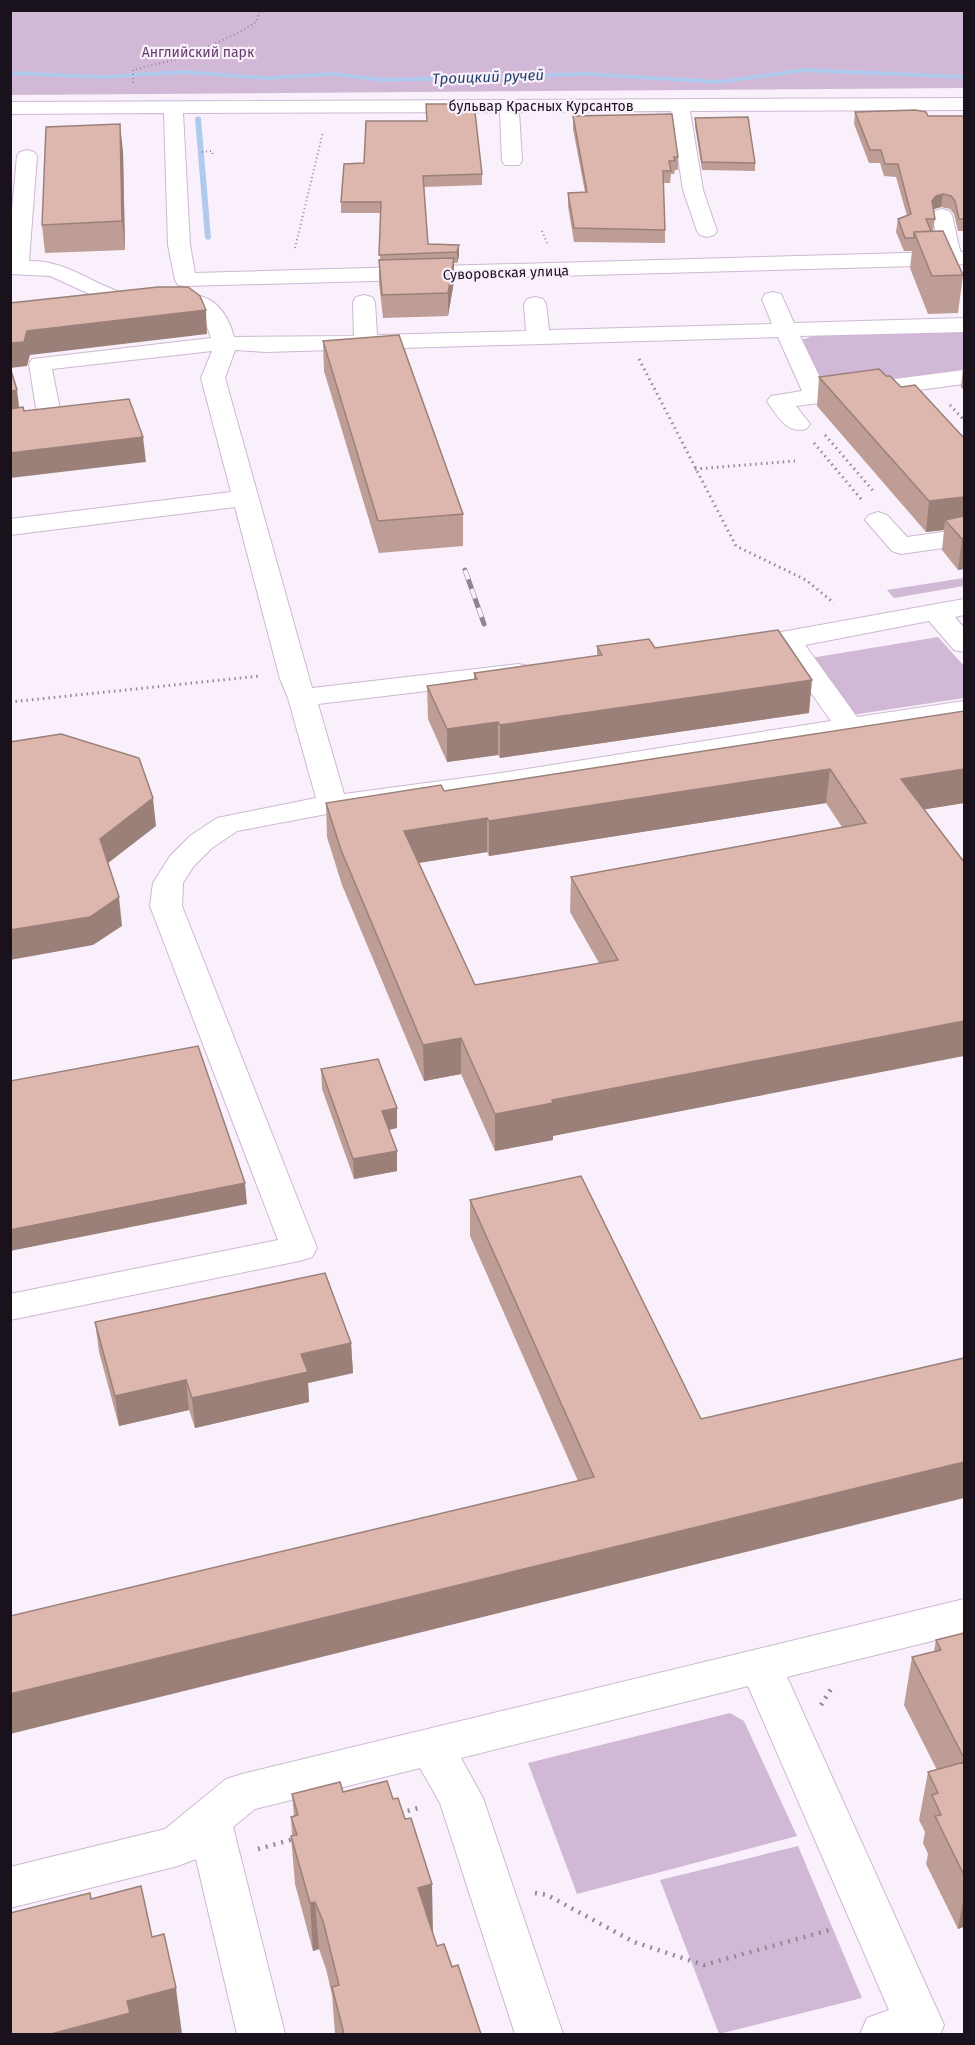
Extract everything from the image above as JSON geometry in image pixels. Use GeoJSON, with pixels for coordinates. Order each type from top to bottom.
{"type":"FeatureCollection","features":[{"type":"Feature","properties":{"kind":"street","name":"бульвар Красных Курсантов"},"geometry":{"type":"LineString","coordinates":[[10,108],[964,104]]}},
{"type":"Feature","properties":{"kind":"street"},"geometry":{"type":"LineString","coordinates":[[680,105],[693,190],[707,231]]}},
{"type":"Feature","properties":{"kind":"street"},"geometry":{"type":"LineString","coordinates":[[509,106],[512,161]]}},
{"type":"Feature","properties":{"kind":"street","name":"Суворовская улица"},"geometry":{"type":"LineString","coordinates":[[173,107],[179,245],[186,280],[959,259]]}},
{"type":"Feature","properties":{"kind":"street"},"geometry":{"type":"LineString","coordinates":[[27,156],[18,202],[14,268],[53,270],[135,303],[180,300],[194,302],[214,317],[224,343],[222,358],[213,372],[213,378],[294,679],[302,698],[332,804]]}},
{"type":"Feature","properties":{"kind":"street"},"geometry":{"type":"LineString","coordinates":[[942,215],[948,247],[959,259]]}},
{"type":"Feature","properties":{"kind":"street"},"geometry":{"type":"LineString","coordinates":[[773,298],[810,386],[819,396]]}},
{"type":"Feature","properties":{"kind":"street"},"geometry":{"type":"LineString","coordinates":[[364,302],[366,342]]}},
{"type":"Feature","properties":{"kind":"street"},"geometry":{"type":"LineString","coordinates":[[535,304],[538,337]]}},
{"type":"Feature","properties":{"kind":"street"},"geometry":{"type":"LineString","coordinates":[[10,425],[50,420],[40,364],[224,343],[266,345],[964,325]]}},
{"type":"Feature","properties":{"kind":"street"},"geometry":{"type":"LineString","coordinates":[[798,424],[779,401],[819,396],[910,393],[964,377]]}},
{"type":"Feature","properties":{"kind":"street"},"geometry":{"type":"LineString","coordinates":[[10,527],[245,498]]}},
{"type":"Feature","properties":{"kind":"street"},"geometry":{"type":"LineString","coordinates":[[879,510],[901,546],[964,537]]}},
{"type":"Feature","properties":{"kind":"street"},"geometry":{"type":"LineString","coordinates":[[718,649],[788,641],[860,625],[964,607]]}},
{"type":"Feature","properties":{"kind":"street"},"geometry":{"type":"LineString","coordinates":[[936,612],[964,644]]}},
{"type":"Feature","properties":{"kind":"street"},"geometry":{"type":"LineString","coordinates":[[788,641],[849,727]]}},
{"type":"Feature","properties":{"kind":"street"},"geometry":{"type":"LineString","coordinates":[[302,698],[545,669]]}},
{"type":"Feature","properties":{"kind":"street"},"geometry":{"type":"LineString","coordinates":[[10,1307],[298,1248],[166,906],[168,883],[181,862],[201,842],[228,824],[332,804],[501,782],[964,709]]}},
{"type":"Feature","properties":{"kind":"street"},"geometry":{"type":"LineString","coordinates":[[10,1888],[178,1846],[242,1792],[964,1616]]}},
{"type":"Feature","properties":{"kind":"street"},"geometry":{"type":"LineString","coordinates":[[761,1666],[920,2025],[884,2034]]}},
{"type":"Feature","properties":{"kind":"street"},"geometry":{"type":"LineString","coordinates":[[430,1746],[461,1798],[539,2034]]}},
{"type":"Feature","properties":{"kind":"street"},"geometry":{"type":"LineString","coordinates":[[208,1820],[261,2034]]}},
{"type":"Feature","properties":{"kind":"path"},"geometry":{"type":"LineString","coordinates":[[133,81],[133,70],[185,57],[240,32],[256,22],[260,10]]}},
{"type":"Feature","properties":{"kind":"path"},"geometry":{"type":"LineString","coordinates":[[295,248],[323,132]]}},
{"type":"Feature","properties":{"kind":"path"},"geometry":{"type":"LineString","coordinates":[[205,152],[212,151],[213,156]]}},
{"type":"Feature","properties":{"kind":"path"},"geometry":{"type":"LineString","coordinates":[[626,334],[736,546],[806,580],[860,625]]}},
{"type":"Feature","properties":{"kind":"path"},"geometry":{"type":"LineString","coordinates":[[798,424],[879,510]]}},
{"type":"Feature","properties":{"kind":"path"},"geometry":{"type":"LineString","coordinates":[[821,430],[879,510]]}},
{"type":"Feature","properties":{"kind":"path"},"geometry":{"type":"LineString","coordinates":[[695,469],[795,461]]}},
{"type":"Feature","properties":{"kind":"path"},"geometry":{"type":"LineString","coordinates":[[10,702],[265,676]]}},
{"type":"Feature","properties":{"kind":"path"},"geometry":{"type":"LineString","coordinates":[[817,1713],[823,1698],[838,1681]]}},
{"type":"Feature","properties":{"kind":"path"},"geometry":{"type":"LineString","coordinates":[[252,1850],[304,1837]]}},
{"type":"Feature","properties":{"kind":"path"},"geometry":{"type":"LineString","coordinates":[[491,1886],[547,1895],[634,1942],[704,1965],[873,1917]]}},
{"type":"Feature","properties":{"kind":"green space","name":"Английский парк"},"geometry":{"type":"Polygon","coordinates":[[[10,11],[964,11],[964,88],[11,95],[10,11]]]}},
{"type":"Feature","properties":{"kind":"green space"},"geometry":{"type":"Polygon","coordinates":[[[964,332],[964,373],[822,387],[801,340],[814,336],[964,332]]]}},
{"type":"Feature","properties":{"kind":"green space"},"geometry":{"type":"Polygon","coordinates":[[[964,578],[964,586],[894,598],[887,590],[964,578]]]}},
{"type":"Feature","properties":{"kind":"green space"},"geometry":{"type":"Polygon","coordinates":[[[938,637],[964,666],[964,698],[852,715],[811,658],[938,637]]]}},
{"type":"Feature","properties":{"kind":"green space"},"geometry":{"type":"Polygon","coordinates":[[[730,1713],[744,1721],[797,1836],[577,1894],[528,1763],[730,1713]]]}},
{"type":"Feature","properties":{"kind":"green space"},"geometry":{"type":"Polygon","coordinates":[[[798,1846],[862,1998],[719,2034],[660,1880],[798,1846]]]}},
{"type":"Feature","properties":{"kind":"building"},"geometry":{"type":"Polygon","coordinates":[[[426,104],[474,104],[482,174],[423,176],[428,244],[459,245],[457,252],[379,255],[381,202],[341,202],[344,164],[364,163],[366,121],[427,121],[426,104]]]}},
{"type":"Feature","properties":{"kind":"building"},"geometry":{"type":"Polygon","coordinates":[[[915,110],[926,112],[928,116],[964,116],[964,219],[959,219],[955,201],[951,196],[943,194],[936,196],[932,201],[935,219],[926,219],[931,231],[914,232],[914,238],[905,238],[898,219],[911,214],[898,164],[885,164],[881,150],[870,150],[855,112],[915,110]]]}},
{"type":"Feature","properties":{"kind":"building"},"geometry":{"type":"Polygon","coordinates":[[[672,114],[678,157],[674,157],[675,161],[669,161],[671,171],[663,171],[665,230],[574,228],[568,193],[587,192],[573,116],[672,114]]]}},
{"type":"Feature","properties":{"kind":"building"},"geometry":{"type":"Polygon","coordinates":[[[748,117],[755,163],[702,162],[695,118],[748,117]]]}},
{"type":"Feature","properties":{"kind":"building"},"geometry":{"type":"Polygon","coordinates":[[[120,124],[122,221],[42,225],[46,127],[120,124]]]}},
{"type":"Feature","properties":{"kind":"building"},"geometry":{"type":"Polygon","coordinates":[[[943,231],[963,275],[932,276],[914,232],[943,231]]]}},
{"type":"Feature","properties":{"kind":"building"},"geometry":{"type":"Polygon","coordinates":[[[454,258],[448,293],[382,295],[379,260],[454,258]]]}},
{"type":"Feature","properties":{"kind":"building"},"geometry":{"type":"Polygon","coordinates":[[[158,287],[188,287],[200,296],[206,310],[27,331],[24,342],[10,343],[10,303],[158,287]]]}},
{"type":"Feature","properties":{"kind":"building"},"geometry":{"type":"Polygon","coordinates":[[[399,335],[463,514],[378,521],[323,341],[399,335]]]}},
{"type":"Feature","properties":{"kind":"building"},"geometry":{"type":"Polygon","coordinates":[[[10,367],[17,390],[10,391],[10,367]]]}},
{"type":"Feature","properties":{"kind":"building"},"geometry":{"type":"Polygon","coordinates":[[[879,369],[901,387],[915,385],[964,438],[964,497],[929,501],[819,377],[879,369]]]}},
{"type":"Feature","properties":{"kind":"building"},"geometry":{"type":"Polygon","coordinates":[[[129,399],[143,437],[10,453],[10,409],[23,407],[24,411],[129,399]]]}},
{"type":"Feature","properties":{"kind":"building"},"geometry":{"type":"Polygon","coordinates":[[[964,516],[964,538],[962,539],[945,520],[964,516]]]}},
{"type":"Feature","properties":{"kind":"building"},"geometry":{"type":"Polygon","coordinates":[[[778,630],[812,680],[500,725],[498,722],[447,729],[427,686],[477,679],[474,673],[602,655],[597,646],[649,639],[655,648],[778,630]]]}},
{"type":"Feature","properties":{"kind":"building"},"geometry":{"type":"Polygon","coordinates":[[[964,711],[964,769],[901,779],[964,862],[964,1021],[552,1100],[553,1103],[495,1114],[461,1038],[423,1045],[341,850],[326,803],[441,785],[444,791],[964,711]],[[830,769],[489,821],[487,818],[404,831],[475,985],[618,960],[571,877],[866,823],[830,769]]]}},
{"type":"Feature","properties":{"kind":"building"},"geometry":{"type":"Polygon","coordinates":[[[61,734],[139,758],[153,798],[100,839],[119,897],[90,917],[10,930],[10,742],[61,734]]]}},
{"type":"Feature","properties":{"kind":"building"},"geometry":{"type":"Polygon","coordinates":[[[198,1046],[245,1183],[10,1230],[10,1081],[198,1046]]]}},
{"type":"Feature","properties":{"kind":"building"},"geometry":{"type":"Polygon","coordinates":[[[378,1059],[397,1108],[382,1111],[397,1151],[353,1159],[321,1069],[378,1059]]]}},
{"type":"Feature","properties":{"kind":"building"},"geometry":{"type":"Polygon","coordinates":[[[581,1176],[701,1419],[964,1358],[964,1462],[10,1694],[10,1616],[594,1477],[470,1200],[581,1176]]]}},
{"type":"Feature","properties":{"kind":"building"},"geometry":{"type":"Polygon","coordinates":[[[325,1273],[351,1343],[301,1354],[308,1372],[192,1398],[186,1380],[115,1396],[95,1322],[325,1273]]]}},
{"type":"Feature","properties":{"kind":"building"},"geometry":{"type":"Polygon","coordinates":[[[964,1633],[964,1758],[912,1657],[941,1650],[936,1640],[964,1633]]]}},
{"type":"Feature","properties":{"kind":"building"},"geometry":{"type":"Polygon","coordinates":[[[964,1762],[964,1875],[935,1816],[941,1815],[932,1795],[938,1793],[928,1772],[964,1762]]]}},
{"type":"Feature","properties":{"kind":"building"},"geometry":{"type":"Polygon","coordinates":[[[387,1781],[393,1799],[398,1798],[405,1819],[411,1818],[432,1884],[418,1888],[437,1946],[444,1944],[452,1967],[458,1965],[481,2034],[344,2034],[332,1987],[339,1985],[323,1921],[315,1902],[310,1903],[291,1836],[297,1835],[291,1817],[298,1815],[292,1794],[340,1782],[343,1792],[387,1781]]]}},
{"type":"Feature","properties":{"kind":"building"},"geometry":{"type":"Polygon","coordinates":[[[141,1886],[152,1937],[164,1934],[176,1988],[127,2001],[130,2013],[51,2034],[10,2034],[10,1913],[90,1893],[91,1899],[141,1886]]]}},
{"type":"Feature","properties":{"kind":"waterway","name":"Троицкий ручей"},"geometry":{"type":"LineString","coordinates":[[10,73],[101,77],[181,72],[268,78],[333,74],[383,80],[589,74],[718,82],[805,70],[964,77]]}},
{"type":"Feature","properties":{"kind":"waterway"},"geometry":{"type":"LineString","coordinates":[[198,118],[208,238]]}},
{"type":"Feature","properties":{"kind":"railway"},"geometry":{"type":"LineString","coordinates":[[465,570],[484,624]]}}]}
